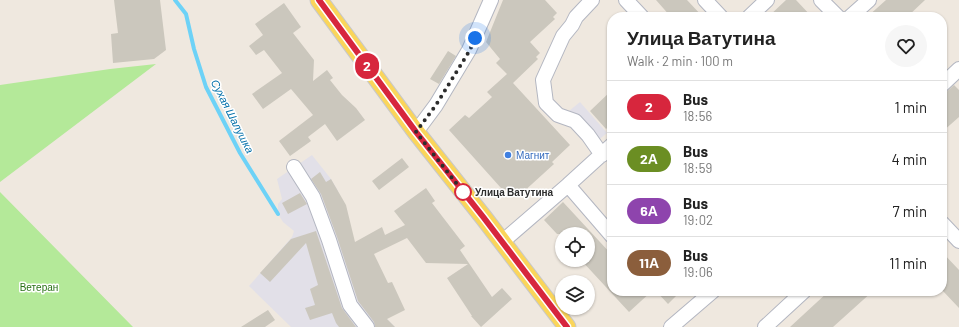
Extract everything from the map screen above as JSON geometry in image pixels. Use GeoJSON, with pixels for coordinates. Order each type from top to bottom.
{"type":"FeatureCollection","features":[{"type":"Feature","properties":{"kind":"main road"},"geometry":{"type":"LineString","coordinates":[[319,0],[416,132],[567,327]]}},
{"type":"Feature","properties":{"kind":"street"},"geometry":{"type":"LineString","coordinates":[[416,132],[436,105],[470,50],[490,0]]}},
{"type":"Feature","properties":{"kind":"street"},"geometry":{"type":"LineString","coordinates":[[502,242],[607,150],[588,136],[575,121],[558,115],[546,103],[543,80],[564,36],[576,17],[592,0]]}},
{"type":"Feature","properties":{"kind":"street"},"geometry":{"type":"LineString","coordinates":[[626,0],[637,12]]}},
{"type":"Feature","properties":{"kind":"street"},"geometry":{"type":"LineString","coordinates":[[705,0],[716,12]]}},
{"type":"Feature","properties":{"kind":"street"},"geometry":{"type":"LineString","coordinates":[[754,12],[767,0]]}},
{"type":"Feature","properties":{"kind":"street"},"geometry":{"type":"LineString","coordinates":[[821,0],[833,12]]}},
{"type":"Feature","properties":{"kind":"street"},"geometry":{"type":"LineString","coordinates":[[856,12],[869,0]]}},
{"type":"Feature","properties":{"kind":"street"},"geometry":{"type":"LineString","coordinates":[[947,80],[959,69]]}},
{"type":"Feature","properties":{"kind":"street"},"geometry":{"type":"LineString","coordinates":[[294,167],[313,197],[329,240],[350,306],[367,327]]}},
{"type":"Feature","properties":{"kind":"street"},"geometry":{"type":"LineString","coordinates":[[568,185],[607,229]]}},
{"type":"Feature","properties":{"kind":"street"},"geometry":{"type":"LineString","coordinates":[[947,229],[959,241]]}},
{"type":"Feature","properties":{"kind":"street"},"geometry":{"type":"LineString","coordinates":[[671,327],[707,296]]}},
{"type":"Feature","properties":{"kind":"street"},"geometry":{"type":"LineString","coordinates":[[765,327],[799,296]]}},
{"type":"Feature","properties":{"kind":"shaded area"},"geometry":{"type":"Polygon","coordinates":[[[580,102],[607,133],[596,142],[569,111],[580,102]]]}},
{"type":"Feature","properties":{"kind":"shaded area"},"geometry":{"type":"Polygon","coordinates":[[[312,155],[331,179],[338,191],[351,244],[387,319],[395,327],[291,327],[249,286],[292,237],[294,231],[283,222],[278,214],[278,204],[282,199],[277,179],[312,155]]]}},
{"type":"Feature","properties":{"kind":"green space"},"geometry":{"type":"Polygon","coordinates":[[[156,64],[0,182],[0,85],[156,64]]]}},
{"type":"Feature","properties":{"kind":"green space","name":"Ветеран"},"geometry":{"type":"Polygon","coordinates":[[[0,192],[133,327],[0,327],[0,192]]]}},
{"type":"Feature","properties":{"kind":"building"},"geometry":{"type":"Polygon","coordinates":[[[114,0],[160,0],[166,50],[154,59],[113,63],[111,34],[118,33],[114,0]]]}},
{"type":"Feature","properties":{"kind":"building"},"geometry":{"type":"Polygon","coordinates":[[[503,0],[545,0],[557,13],[553,17],[555,19],[530,42],[540,53],[536,57],[538,59],[513,83],[570,145],[552,162],[554,164],[521,194],[501,188],[449,130],[465,115],[469,118],[492,97],[487,92],[507,74],[496,63],[500,59],[486,42],[503,0]]]}},
{"type":"Feature","properties":{"kind":"building"},"geometry":{"type":"Polygon","coordinates":[[[656,0],[687,0],[698,12],[667,12],[656,0]]]}},
{"type":"Feature","properties":{"kind":"building"},"geometry":{"type":"Polygon","coordinates":[[[786,0],[796,0],[807,12],[773,12],[786,0]]]}},
{"type":"Feature","properties":{"kind":"building"},"geometry":{"type":"Polygon","coordinates":[[[886,0],[925,0],[912,12],[873,12],[886,0]]]}},
{"type":"Feature","properties":{"kind":"building"},"geometry":{"type":"Polygon","coordinates":[[[284,3],[301,27],[293,33],[314,60],[313,81],[327,70],[333,78],[330,80],[365,120],[337,141],[325,124],[308,137],[311,141],[290,156],[279,141],[313,115],[291,89],[263,109],[252,94],[282,73],[264,50],[256,55],[249,46],[263,35],[255,24],[284,3]]]}},
{"type":"Feature","properties":{"kind":"building"},"geometry":{"type":"Polygon","coordinates":[[[448,51],[456,56],[439,84],[430,79],[448,51]]]}},
{"type":"Feature","properties":{"kind":"building"},"geometry":{"type":"Polygon","coordinates":[[[954,85],[959,90],[959,117],[947,128],[947,91],[954,85]]]}},
{"type":"Feature","properties":{"kind":"building"},"geometry":{"type":"Polygon","coordinates":[[[607,95],[606,129],[590,111],[607,95]]]}},
{"type":"Feature","properties":{"kind":"building"},"geometry":{"type":"Polygon","coordinates":[[[402,158],[409,167],[379,190],[372,181],[402,158]]]}},
{"type":"Feature","properties":{"kind":"building"},"geometry":{"type":"Polygon","coordinates":[[[320,172],[326,182],[331,179],[346,205],[355,242],[382,227],[385,235],[405,225],[394,211],[426,188],[435,201],[432,203],[465,246],[460,250],[492,297],[502,288],[512,299],[481,327],[471,316],[447,278],[468,264],[426,263],[407,238],[374,254],[388,283],[392,282],[405,310],[387,319],[395,327],[375,327],[374,322],[358,301],[321,194],[311,179],[320,172]]]}},
{"type":"Feature","properties":{"kind":"building"},"geometry":{"type":"Polygon","coordinates":[[[300,193],[307,204],[288,214],[282,203],[300,193]]]}},
{"type":"Feature","properties":{"kind":"building"},"geometry":{"type":"Polygon","coordinates":[[[563,202],[586,227],[555,227],[555,232],[544,220],[563,202]]]}},
{"type":"Feature","properties":{"kind":"building"},"geometry":{"type":"Polygon","coordinates":[[[316,231],[342,308],[356,327],[339,327],[332,313],[310,320],[305,308],[315,305],[310,289],[318,285],[306,243],[270,282],[260,273],[291,239],[316,231]]]}},
{"type":"Feature","properties":{"kind":"building"},"geometry":{"type":"Polygon","coordinates":[[[595,237],[607,250],[607,288],[587,267],[595,267],[595,237]]]}},
{"type":"Feature","properties":{"kind":"building"},"geometry":{"type":"Polygon","coordinates":[[[947,257],[959,270],[959,308],[947,295],[947,257]]]}},
{"type":"Feature","properties":{"kind":"building"},"geometry":{"type":"Polygon","coordinates":[[[614,296],[647,296],[629,312],[614,296]]]}},
{"type":"Feature","properties":{"kind":"building"},"geometry":{"type":"Polygon","coordinates":[[[661,296],[676,296],[668,304],[661,296]]]}},
{"type":"Feature","properties":{"kind":"building"},"geometry":{"type":"Polygon","coordinates":[[[824,296],[867,296],[833,327],[790,327],[824,296]]]}},
{"type":"Feature","properties":{"kind":"building"},"geometry":{"type":"Polygon","coordinates":[[[268,310],[275,320],[265,327],[241,327],[268,310]]]}},
{"type":"Feature","properties":{"kind":"waterway","name":"Сухая Шалушка"},"geometry":{"type":"LineString","coordinates":[[175,0],[186,14],[194,49],[206,87],[240,153],[278,214]]}},
{"type":"Feature","properties":{"kind":"bus line","name":"2"},"geometry":{"type":"LineString","coordinates":[[319,0],[416,132],[567,327]]}},
{"type":"Feature","properties":{"kind":"place","name":"Магнит"},"geometry":{"type":"Point","coordinates":[508,155]}},
{"type":"Feature","properties":{"kind":"place","name":"Улица Ватутина"},"geometry":{"type":"Point","coordinates":[463,192]}},
{"type":"Feature","properties":{"kind":"route"},"geometry":{"type":"LineString","coordinates":[[463,192],[464,193],[416,132],[436,105],[470,50],[475,38]]}}]}
